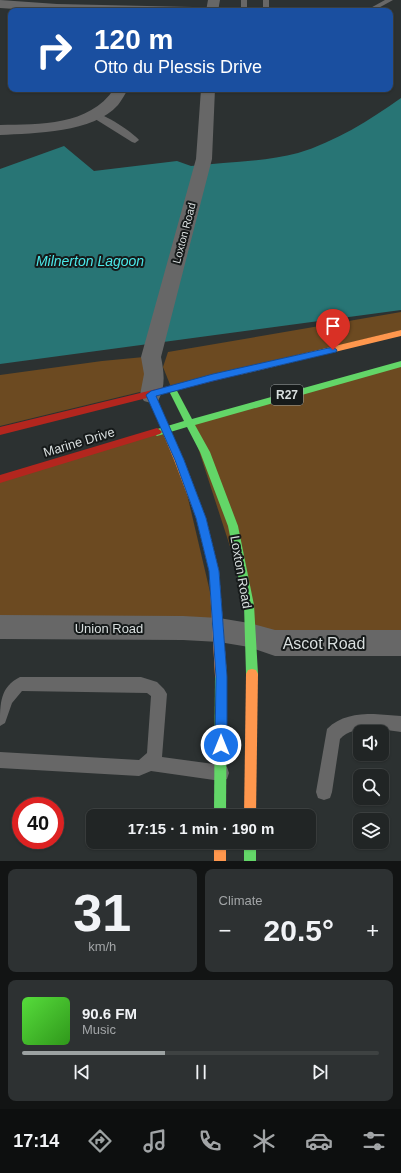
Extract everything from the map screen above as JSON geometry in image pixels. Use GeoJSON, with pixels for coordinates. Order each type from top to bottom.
{"type":"FeatureCollection","features":[{"type":"Feature","properties":{"kind":"street"},"geometry":{"type":"LineString","coordinates":[[58,8],[67,0]]}},
{"type":"Feature","properties":{"kind":"street"},"geometry":{"type":"LineString","coordinates":[[0,4],[37,8]]}},
{"type":"Feature","properties":{"kind":"street"},"geometry":{"type":"LineString","coordinates":[[81,8],[119,5],[156,8]]}},
{"type":"Feature","properties":{"kind":"street"},"geometry":{"type":"LineString","coordinates":[[0,130],[50,127],[95,115],[110,106],[117,98],[120,92]]}},
{"type":"Feature","properties":{"kind":"street","name":"Loxton Road"},"geometry":{"type":"LineString","coordinates":[[208,92],[204,159],[153,366],[151,395],[179,460],[201,518],[214,571],[221,677],[220,809]]}},
{"type":"Feature","properties":{"kind":"street","name":"Marine Drive"},"geometry":{"type":"LineString","coordinates":[[0,431],[397,335]]}},
{"type":"Feature","properties":{"kind":"street","name":"R27"},"geometry":{"type":"LineString","coordinates":[[165,430],[401,364]]}},
{"type":"Feature","properties":{"kind":"street","name":"Loxton Road"},"geometry":{"type":"LineString","coordinates":[[153,366],[172,389],[205,452],[233,526],[249,605],[249,635],[252,679],[250,809]]}},
{"type":"Feature","properties":{"kind":"street","name":"Marine Drive"},"geometry":{"type":"LineString","coordinates":[[0,479],[165,430]]}},
{"type":"Feature","properties":{"kind":"street","name":"Union Road"},"geometry":{"type":"LineString","coordinates":[[0,626],[183,628],[219,630],[249,635]]}},
{"type":"Feature","properties":{"kind":"street","name":"Ascot Road"},"geometry":{"type":"LineString","coordinates":[[249,635],[275,643],[401,643]]}},
{"type":"Feature","properties":{"kind":"street"},"geometry":{"type":"LineString","coordinates":[[220,849],[220,861]]}},
{"type":"Feature","properties":{"kind":"street"},"geometry":{"type":"LineString","coordinates":[[250,849],[250,861]]}},
{"type":"Feature","properties":{"kind":"lane"},"geometry":{"type":"LineString","coordinates":[[374,8],[390,0]]}},
{"type":"Feature","properties":{"kind":"lane"},"geometry":{"type":"LineString","coordinates":[[95,115],[116,126],[135,140]]}},
{"type":"Feature","properties":{"kind":"lane"},"geometry":{"type":"LineString","coordinates":[[385,368],[401,361]]}},
{"type":"Feature","properties":{"kind":"lane"},"geometry":{"type":"LineString","coordinates":[[0,472],[72,458]]}},
{"type":"Feature","properties":{"kind":"lane"},"geometry":{"type":"LineString","coordinates":[[0,718],[8,694],[13,687],[20,684],[149,685],[156,689],[159,694],[155,755],[151,763]]}},
{"type":"Feature","properties":{"kind":"lane"},"geometry":{"type":"LineString","coordinates":[[324,792],[333,735],[336,729],[346,724],[356,723],[401,724]]}},
{"type":"Feature","properties":{"kind":"lane"},"geometry":{"type":"LineString","coordinates":[[0,760],[138,768],[151,763],[221,773]]}},
{"type":"Feature","properties":{"kind":"shaded area"},"geometry":{"type":"Polygon","coordinates":[[[401,312],[401,330],[171,387],[163,367],[168,352],[401,312]]]}},
{"type":"Feature","properties":{"kind":"shaded area"},"geometry":{"type":"Polygon","coordinates":[[[144,357],[144,391],[0,426],[0,375],[102,361],[144,357]]]}},
{"type":"Feature","properties":{"kind":"shaded area"},"geometry":{"type":"Polygon","coordinates":[[[401,364],[401,643],[249,635],[249,605],[190,423],[401,364]]]}},
{"type":"Feature","properties":{"kind":"shaded area"},"geometry":{"type":"Polygon","coordinates":[[[165,430],[179,460],[219,630],[0,627],[0,479],[165,430]]]}},
{"type":"Feature","properties":{"kind":"water","name":"Milnerton Lagoon"},"geometry":{"type":"Polygon","coordinates":[[[401,98],[401,310],[0,364],[0,169],[64,146],[94,171],[177,161],[191,166],[285,156],[298,153],[339,137],[401,98]]]}},
{"type":"Feature","properties":{"kind":"traffic: fast"},"geometry":{"type":"LineString","coordinates":[[157,432],[401,364]]}},
{"type":"Feature","properties":{"kind":"traffic: fast"},"geometry":{"type":"LineString","coordinates":[[172,389],[205,452],[233,526],[249,605],[252,674]]}},
{"type":"Feature","properties":{"kind":"traffic: fast"},"geometry":{"type":"LineString","coordinates":[[220,809],[221,676]]}},
{"type":"Feature","properties":{"kind":"traffic: fast"},"geometry":{"type":"LineString","coordinates":[[250,849],[250,861]]}},
{"type":"Feature","properties":{"kind":"traffic: slow"},"geometry":{"type":"LineString","coordinates":[[239,372],[401,333]]}},
{"type":"Feature","properties":{"kind":"traffic: slow"},"geometry":{"type":"LineString","coordinates":[[151,395],[179,460],[201,518],[214,571],[221,676]]}},
{"type":"Feature","properties":{"kind":"traffic: slow"},"geometry":{"type":"LineString","coordinates":[[250,809],[252,674]]}},
{"type":"Feature","properties":{"kind":"traffic: slow"},"geometry":{"type":"LineString","coordinates":[[220,849],[220,861]]}},
{"type":"Feature","properties":{"kind":"traffic: jam"},"geometry":{"type":"LineString","coordinates":[[0,431],[239,372]]}},
{"type":"Feature","properties":{"kind":"traffic: jam"},"geometry":{"type":"LineString","coordinates":[[0,479],[157,432]]}},
{"type":"Feature","properties":{"kind":"route"},"geometry":{"type":"LineString","coordinates":[[221,745],[221,677],[218,604],[214,571],[201,518],[179,460],[151,395],[213,378],[333,350]]}}]}
